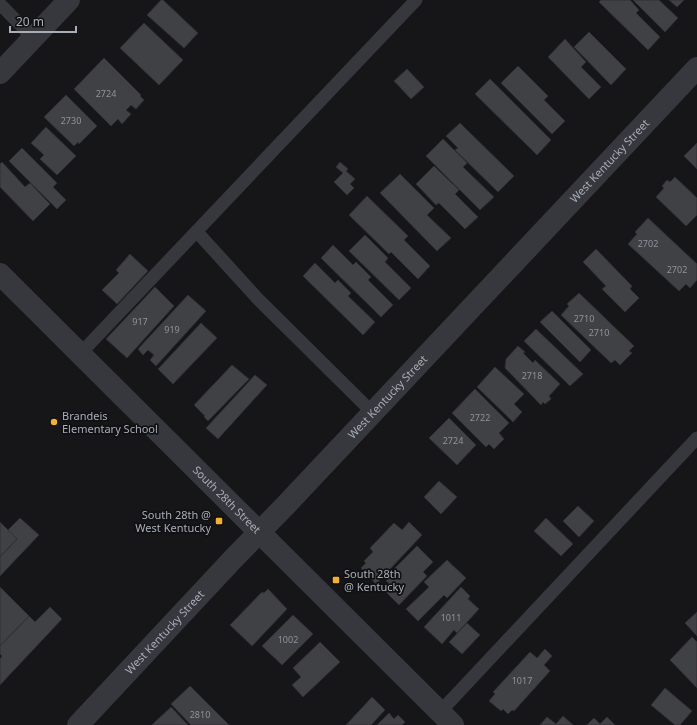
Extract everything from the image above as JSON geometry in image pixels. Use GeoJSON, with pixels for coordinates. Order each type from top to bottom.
{"type":"FeatureCollection","features":[{"type":"Feature","properties":{"kind":"street"},"geometry":{"type":"LineString","coordinates":[[0,73],[69,0]]}},
{"type":"Feature","properties":{"kind":"street","name":"West Kentucky Street"},"geometry":{"type":"LineString","coordinates":[[78,725],[697,68]]}},
{"type":"Feature","properties":{"kind":"street","name":"South 28th Street"},"geometry":{"type":"LineString","coordinates":[[0,274],[260,532],[440,721]]}},
{"type":"Feature","properties":{"kind":"lane"},"geometry":{"type":"LineString","coordinates":[[80,354],[416,0]]}},
{"type":"Feature","properties":{"kind":"lane"},"geometry":{"type":"LineString","coordinates":[[0,4],[34,38]]}},
{"type":"Feature","properties":{"kind":"lane"},"geometry":{"type":"LineString","coordinates":[[197,232],[257,298],[372,412]]}},
{"type":"Feature","properties":{"kind":"lane"},"geometry":{"type":"LineString","coordinates":[[440,721],[697,438]]}},
{"type":"Feature","properties":{"kind":"building"},"geometry":{"type":"Polygon","coordinates":[[[161,0],[163,0],[198,33],[184,48],[147,15],[161,0]]]}},
{"type":"Feature","properties":{"kind":"building"},"geometry":{"type":"Polygon","coordinates":[[[601,0],[630,0],[639,10],[636,13],[660,37],[648,50],[599,2],[601,0]]]}},
{"type":"Feature","properties":{"kind":"building"},"geometry":{"type":"Polygon","coordinates":[[[633,0],[659,0],[678,18],[665,32],[633,0]]]}},
{"type":"Feature","properties":{"kind":"building"},"geometry":{"type":"Polygon","coordinates":[[[669,0],[684,0],[677,7],[669,0]]]}},
{"type":"Feature","properties":{"kind":"building"},"geometry":{"type":"Polygon","coordinates":[[[144,23],[183,60],[159,85],[120,48],[144,23]]]}},
{"type":"Feature","properties":{"kind":"building"},"geometry":{"type":"Polygon","coordinates":[[[589,32],[626,69],[611,85],[574,47],[589,32]]]}},
{"type":"Feature","properties":{"kind":"building"},"geometry":{"type":"Polygon","coordinates":[[[565,39],[586,62],[581,67],[601,87],[589,99],[548,57],[565,39]]]}},
{"type":"Feature","properties":{"kind":"building"},"geometry":{"type":"Polygon","coordinates":[[[104,58],[141,95],[140,96],[144,100],[136,109],[131,105],[126,110],[131,114],[122,124],[118,119],[111,126],[74,89],[104,58]]]}},
{"type":"Feature","properties":{"kind":"building"},"geometry":{"type":"Polygon","coordinates":[[[518,66],[548,96],[544,100],[565,121],[552,134],[501,83],[518,66]]]}},
{"type":"Feature","properties":{"kind":"building"},"geometry":{"type":"Polygon","coordinates":[[[407,69],[424,87],[411,99],[394,81],[407,69]]]}},
{"type":"Feature","properties":{"kind":"building"},"geometry":{"type":"Polygon","coordinates":[[[490,79],[551,140],[537,155],[475,94],[490,79]]]}},
{"type":"Feature","properties":{"kind":"building"},"geometry":{"type":"Polygon","coordinates":[[[66,95],[97,126],[79,144],[78,142],[74,146],[44,117],[66,95]]]}},
{"type":"Feature","properties":{"kind":"building"},"geometry":{"type":"Polygon","coordinates":[[[460,123],[514,176],[498,192],[455,150],[458,148],[446,136],[460,123]]]}},
{"type":"Feature","properties":{"kind":"building"},"geometry":{"type":"Polygon","coordinates":[[[46,127],[76,156],[57,175],[40,159],[44,155],[31,143],[46,127]]]}},
{"type":"Feature","properties":{"kind":"building"},"geometry":{"type":"Polygon","coordinates":[[[443,139],[467,163],[463,167],[494,197],[480,210],[426,156],[443,139]]]}},
{"type":"Feature","properties":{"kind":"building"},"geometry":{"type":"Polygon","coordinates":[[[697,143],[697,169],[684,156],[697,143]]]}},
{"type":"Feature","properties":{"kind":"building"},"geometry":{"type":"Polygon","coordinates":[[[22,148],[57,183],[53,187],[66,200],[57,209],[9,161],[22,148]]]}},
{"type":"Feature","properties":{"kind":"building"},"geometry":{"type":"Polygon","coordinates":[[[2,162],[25,187],[30,183],[50,204],[33,221],[0,187],[0,164],[2,162]]]}},
{"type":"Feature","properties":{"kind":"building"},"geometry":{"type":"Polygon","coordinates":[[[340,162],[348,169],[346,171],[355,179],[350,184],[354,188],[347,195],[334,182],[343,173],[336,167],[340,162]]]}},
{"type":"Feature","properties":{"kind":"building"},"geometry":{"type":"Polygon","coordinates":[[[434,166],[459,190],[455,194],[478,217],[465,229],[439,203],[436,205],[416,184],[434,166]]]}},
{"type":"Feature","properties":{"kind":"building"},"geometry":{"type":"Polygon","coordinates":[[[400,174],[434,208],[427,215],[451,238],[437,251],[380,193],[400,174]]]}},
{"type":"Feature","properties":{"kind":"building"},"geometry":{"type":"Polygon","coordinates":[[[675,177],[697,198],[697,215],[686,226],[656,197],[664,188],[662,186],[667,180],[670,182],[675,177]]]}},
{"type":"Feature","properties":{"kind":"building"},"geometry":{"type":"Polygon","coordinates":[[[367,196],[408,236],[404,240],[430,266],[418,279],[391,252],[389,254],[349,215],[367,196]]]}},
{"type":"Feature","properties":{"kind":"building"},"geometry":{"type":"Polygon","coordinates":[[[648,218],[697,264],[697,280],[690,288],[686,284],[679,291],[628,244],[637,234],[635,232],[648,218]]]}},
{"type":"Feature","properties":{"kind":"building"},"geometry":{"type":"Polygon","coordinates":[[[365,235],[388,258],[385,262],[411,288],[399,300],[349,251],[365,235]]]}},
{"type":"Feature","properties":{"kind":"building"},"geometry":{"type":"Polygon","coordinates":[[[333,245],[353,265],[356,262],[371,277],[368,280],[393,305],[381,317],[321,258],[333,245]]]}},
{"type":"Feature","properties":{"kind":"building"},"geometry":{"type":"Polygon","coordinates":[[[596,249],[632,286],[630,289],[639,298],[625,312],[602,289],[606,286],[583,262],[596,249]]]}},
{"type":"Feature","properties":{"kind":"building"},"geometry":{"type":"Polygon","coordinates":[[[130,254],[148,271],[117,304],[102,290],[119,273],[116,270],[130,254]]]}},
{"type":"Feature","properties":{"kind":"building"},"geometry":{"type":"Polygon","coordinates":[[[315,263],[335,283],[338,280],[351,293],[348,296],[375,322],[363,335],[303,276],[315,263]]]}},
{"type":"Feature","properties":{"kind":"building"},"geometry":{"type":"Polygon","coordinates":[[[155,287],[174,306],[127,358],[106,339],[155,287]]]}},
{"type":"Feature","properties":{"kind":"building"},"geometry":{"type":"Polygon","coordinates":[[[579,293],[634,346],[629,351],[632,353],[620,365],[615,360],[611,363],[561,315],[569,306],[567,304],[579,293]]]}},
{"type":"Feature","properties":{"kind":"building"},"geometry":{"type":"Polygon","coordinates":[[[188,295],[206,311],[156,366],[150,360],[154,355],[148,350],[143,355],[138,349],[188,295]]]}},
{"type":"Feature","properties":{"kind":"building"},"geometry":{"type":"Polygon","coordinates":[[[552,311],[591,350],[580,362],[540,322],[552,311]]]}},
{"type":"Feature","properties":{"kind":"building"},"geometry":{"type":"Polygon","coordinates":[[[201,323],[217,338],[173,384],[158,369],[201,323]]]}},
{"type":"Feature","properties":{"kind":"building"},"geometry":{"type":"Polygon","coordinates":[[[536,329],[583,374],[570,386],[524,341],[536,329]]]}},
{"type":"Feature","properties":{"kind":"building"},"geometry":{"type":"Polygon","coordinates":[[[518,346],[525,352],[523,353],[533,363],[535,360],[560,384],[549,396],[551,399],[545,404],[543,402],[541,405],[505,368],[506,359],[518,346]]]}},
{"type":"Feature","properties":{"kind":"building"},"geometry":{"type":"Polygon","coordinates":[[[232,365],[249,379],[208,421],[194,405],[232,365]]]}},
{"type":"Feature","properties":{"kind":"building"},"geometry":{"type":"Polygon","coordinates":[[[495,367],[524,394],[514,404],[522,412],[513,422],[477,387],[495,367]]]}},
{"type":"Feature","properties":{"kind":"building"},"geometry":{"type":"Polygon","coordinates":[[[255,375],[267,385],[218,439],[206,428],[255,375]]]}},
{"type":"Feature","properties":{"kind":"building"},"geometry":{"type":"Polygon","coordinates":[[[475,389],[509,423],[499,433],[504,439],[494,449],[489,444],[486,447],[452,413],[475,389]]]}},
{"type":"Feature","properties":{"kind":"building"},"geometry":{"type":"Polygon","coordinates":[[[449,418],[476,445],[457,465],[429,438],[449,418]]]}},
{"type":"Feature","properties":{"kind":"building"},"geometry":{"type":"Polygon","coordinates":[[[439,481],[457,497],[441,514],[424,497],[439,481]]]}},
{"type":"Feature","properties":{"kind":"building"},"geometry":{"type":"Polygon","coordinates":[[[578,506],[594,521],[579,537],[563,521],[578,506]]]}},
{"type":"Feature","properties":{"kind":"building"},"geometry":{"type":"Polygon","coordinates":[[[20,518],[39,535],[0,576],[0,557],[17,539],[8,530],[20,518]]]}},
{"type":"Feature","properties":{"kind":"building"},"geometry":{"type":"Polygon","coordinates":[[[546,518],[573,544],[561,556],[534,531],[546,518]]]}},
{"type":"Feature","properties":{"kind":"building"},"geometry":{"type":"Polygon","coordinates":[[[0,522],[17,539],[0,557],[0,522]]]}},
{"type":"Feature","properties":{"kind":"building"},"geometry":{"type":"Polygon","coordinates":[[[409,522],[422,535],[376,584],[361,568],[366,563],[364,561],[373,552],[370,548],[394,523],[402,530],[409,522]]]}},
{"type":"Feature","properties":{"kind":"building"},"geometry":{"type":"Polygon","coordinates":[[[417,546],[433,562],[423,572],[427,576],[399,605],[383,589],[389,583],[386,581],[396,571],[394,569],[417,546]]]}},
{"type":"Feature","properties":{"kind":"building"},"geometry":{"type":"Polygon","coordinates":[[[447,560],[466,578],[447,598],[444,595],[418,621],[406,609],[429,587],[424,582],[447,560]]]}},
{"type":"Feature","properties":{"kind":"building"},"geometry":{"type":"Polygon","coordinates":[[[0,587],[29,616],[0,646],[0,587]]]}},
{"type":"Feature","properties":{"kind":"building"},"geometry":{"type":"Polygon","coordinates":[[[461,587],[470,596],[468,599],[479,609],[457,633],[454,630],[442,644],[424,627],[461,587]]]}},
{"type":"Feature","properties":{"kind":"building"},"geometry":{"type":"Polygon","coordinates":[[[268,589],[287,609],[252,646],[230,625],[262,592],[264,593],[268,589]]]}},
{"type":"Feature","properties":{"kind":"building"},"geometry":{"type":"Polygon","coordinates":[[[50,607],[62,619],[0,685],[0,659],[2,656],[0,654],[0,646],[29,616],[35,622],[50,607]]]}},
{"type":"Feature","properties":{"kind":"building"},"geometry":{"type":"Polygon","coordinates":[[[697,612],[697,636],[685,623],[697,612]]]}},
{"type":"Feature","properties":{"kind":"building"},"geometry":{"type":"Polygon","coordinates":[[[293,615],[313,634],[282,665],[262,646],[293,615]]]}},
{"type":"Feature","properties":{"kind":"building"},"geometry":{"type":"Polygon","coordinates":[[[467,623],[480,635],[462,654],[449,642],[467,623]]]}},
{"type":"Feature","properties":{"kind":"building"},"geometry":{"type":"Polygon","coordinates":[[[692,637],[697,642],[697,688],[670,660],[692,637]]]}},
{"type":"Feature","properties":{"kind":"building"},"geometry":{"type":"Polygon","coordinates":[[[320,642],[340,662],[303,697],[292,685],[301,677],[293,668],[320,642]]]}},
{"type":"Feature","properties":{"kind":"building"},"geometry":{"type":"Polygon","coordinates":[[[545,649],[552,656],[544,665],[550,671],[514,711],[512,710],[508,714],[503,709],[501,711],[489,701],[495,694],[493,692],[530,652],[537,658],[545,649]]]}},
{"type":"Feature","properties":{"kind":"building"},"geometry":{"type":"Polygon","coordinates":[[[190,686],[229,725],[191,725],[171,704],[190,686]]]}},
{"type":"Feature","properties":{"kind":"building"},"geometry":{"type":"Polygon","coordinates":[[[665,688],[692,711],[680,725],[675,725],[651,705],[665,688]]]}},
{"type":"Feature","properties":{"kind":"building"},"geometry":{"type":"Polygon","coordinates":[[[372,697],[385,710],[371,725],[346,725],[372,697]]]}},
{"type":"Feature","properties":{"kind":"building"},"geometry":{"type":"Polygon","coordinates":[[[171,707],[188,725],[152,725],[155,722],[171,707]]]}},
{"type":"Feature","properties":{"kind":"building"},"geometry":{"type":"Polygon","coordinates":[[[389,713],[394,719],[398,715],[405,722],[402,725],[377,725],[389,713]]]}},
{"type":"Feature","properties":{"kind":"building"},"geometry":{"type":"Polygon","coordinates":[[[563,716],[573,725],[540,725],[547,717],[556,724],[563,716]]]}},
{"type":"Feature","properties":{"kind":"building"},"geometry":{"type":"Polygon","coordinates":[[[607,717],[615,725],[587,725],[594,718],[600,724],[607,717]]]}},
{"type":"Feature","properties":{"kind":"place","name":"Brandeis Elementary School"},"geometry":{"type":"Point","coordinates":[54,422]}},
{"type":"Feature","properties":{"kind":"place","name":"South 28th @ West Kentucky"},"geometry":{"type":"Point","coordinates":[219,521]}},
{"type":"Feature","properties":{"kind":"place","name":"South 28th @ Kentucky"},"geometry":{"type":"Point","coordinates":[336,580]}}]}
